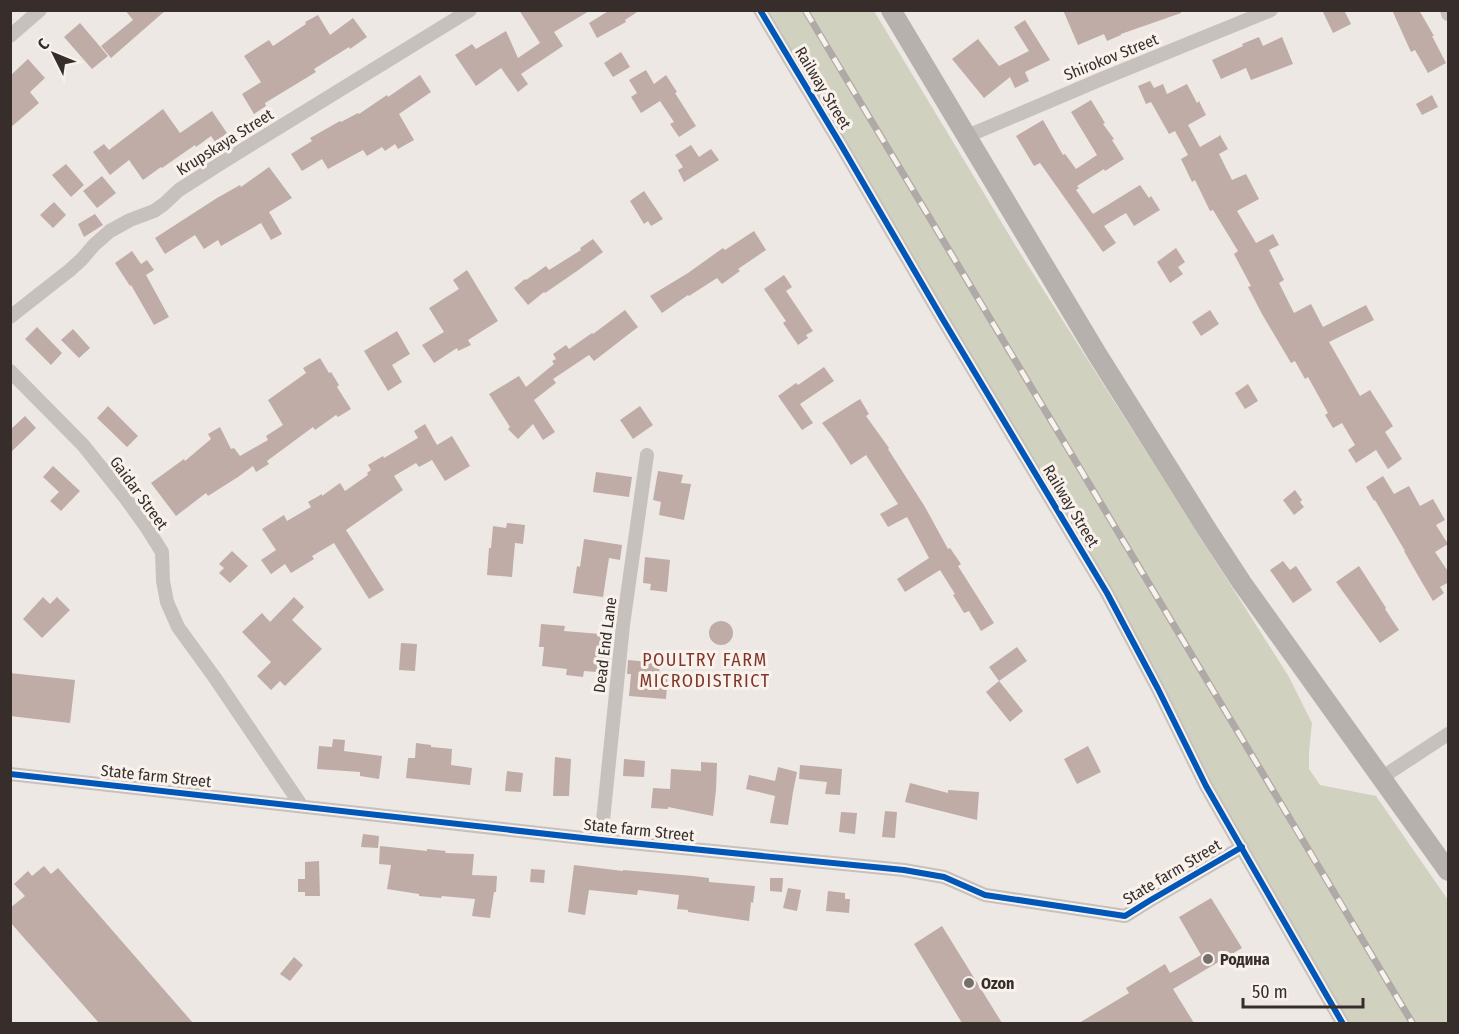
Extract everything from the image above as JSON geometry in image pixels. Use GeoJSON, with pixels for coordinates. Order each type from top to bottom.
{"type":"FeatureCollection","features":[{"type":"Feature","properties":{"kind":"main road"},"geometry":{"type":"LineString","coordinates":[[891,10],[1096,354],[1208,531],[1242,583],[1449,871]]}},
{"type":"Feature","properties":{"kind":"street"},"geometry":{"type":"LineString","coordinates":[[10,36],[40,10]]}},
{"type":"Feature","properties":{"kind":"street","name":"Krupskaya Street"},"geometry":{"type":"LineString","coordinates":[[10,317],[70,270],[110,231],[129,220],[154,211],[179,190],[470,10]]}},
{"type":"Feature","properties":{"kind":"street","name":"Railway Street"},"geometry":{"type":"LineString","coordinates":[[760,10],[1107,593],[1206,786],[1343,1023]]}},
{"type":"Feature","properties":{"kind":"street","name":"Shirokov Street"},"geometry":{"type":"LineString","coordinates":[[965,137],[1271,10]]}},
{"type":"Feature","properties":{"kind":"street","name":"Gaidar Street"},"geometry":{"type":"LineString","coordinates":[[10,371],[83,445],[147,528],[162,552],[163,581],[167,602],[178,627],[301,805]]}},
{"type":"Feature","properties":{"kind":"street","name":"Dead End Lane"},"geometry":{"type":"LineString","coordinates":[[601,840],[623,625],[647,455]]}},
{"type":"Feature","properties":{"kind":"street"},"geometry":{"type":"LineString","coordinates":[[1382,778],[1449,734]]}},
{"type":"Feature","properties":{"kind":"street","name":"State farm Street"},"geometry":{"type":"LineString","coordinates":[[10,774],[601,840],[904,870],[944,878],[985,895],[1125,916],[1242,847]]}},
{"type":"Feature","properties":{"kind":"green space"},"geometry":{"type":"Polygon","coordinates":[[[760,11],[874,11],[1020,253],[1289,677],[1312,723],[1309,769],[1320,785],[1376,796],[1448,900],[1448,1023],[1343,1023],[1158,689],[760,11]]]}},
{"type":"Feature","properties":{"kind":"building"},"geometry":{"type":"Polygon","coordinates":[[[125,10],[166,10],[111,58],[101,46],[133,20],[125,10]]]}},
{"type":"Feature","properties":{"kind":"building"},"geometry":{"type":"Polygon","coordinates":[[[519,10],[591,10],[554,32],[563,46],[521,74],[528,84],[518,92],[501,68],[476,86],[455,55],[472,44],[476,49],[506,31],[518,58],[540,43],[519,10]]]}},
{"type":"Feature","properties":{"kind":"building"},"geometry":{"type":"Polygon","coordinates":[[[610,10],[640,10],[625,20],[626,22],[597,38],[589,23],[610,10]]]}},
{"type":"Feature","properties":{"kind":"building"},"geometry":{"type":"Polygon","coordinates":[[[1063,10],[1181,10],[1181,13],[1107,41],[1104,34],[1078,45],[1063,10]]]}},
{"type":"Feature","properties":{"kind":"building"},"geometry":{"type":"Polygon","coordinates":[[[1322,10],[1344,10],[1351,24],[1333,33],[1322,10]]]}},
{"type":"Feature","properties":{"kind":"building"},"geometry":{"type":"Polygon","coordinates":[[[1392,10],[1419,10],[1446,63],[1428,73],[1415,50],[1411,52],[1392,10]]]}},
{"type":"Feature","properties":{"kind":"building"},"geometry":{"type":"Polygon","coordinates":[[[318,15],[330,35],[353,18],[367,37],[314,69],[316,72],[265,103],[266,106],[254,114],[242,94],[261,82],[244,56],[269,40],[273,46],[318,15]]]}},
{"type":"Feature","properties":{"kind":"building"},"geometry":{"type":"Polygon","coordinates":[[[1025,20],[1050,60],[1025,72],[1029,81],[1015,88],[1010,77],[984,98],[952,59],[978,39],[999,66],[1029,51],[1014,27],[1025,20]]]}},
{"type":"Feature","properties":{"kind":"building"},"geometry":{"type":"Polygon","coordinates":[[[80,23],[108,56],[92,69],[64,37],[80,23]]]}},
{"type":"Feature","properties":{"kind":"building"},"geometry":{"type":"Polygon","coordinates":[[[1259,37],[1263,46],[1282,37],[1293,64],[1251,80],[1246,68],[1221,79],[1212,60],[1259,37]]]}},
{"type":"Feature","properties":{"kind":"building"},"geometry":{"type":"Polygon","coordinates":[[[621,52],[630,67],[613,77],[604,63],[621,52]]]}},
{"type":"Feature","properties":{"kind":"building"},"geometry":{"type":"Polygon","coordinates":[[[28,59],[45,78],[30,92],[39,103],[10,128],[10,76],[28,59]]]}},
{"type":"Feature","properties":{"kind":"building"},"geometry":{"type":"Polygon","coordinates":[[[646,70],[654,84],[666,75],[696,126],[679,137],[670,124],[674,122],[660,101],[641,113],[631,97],[637,93],[629,80],[646,70]]]}},
{"type":"Feature","properties":{"kind":"building"},"geometry":{"type":"Polygon","coordinates":[[[420,75],[431,92],[399,114],[414,140],[398,149],[395,144],[385,151],[382,147],[367,156],[363,150],[328,169],[322,159],[302,171],[291,154],[312,141],[310,138],[340,121],[359,114],[420,75]]]}},
{"type":"Feature","properties":{"kind":"building"},"geometry":{"type":"Polygon","coordinates":[[[1150,81],[1154,88],[1163,84],[1167,94],[1187,84],[1206,115],[1188,125],[1200,147],[1221,135],[1228,149],[1219,154],[1232,180],[1246,174],[1259,199],[1237,211],[1256,243],[1273,234],[1279,245],[1269,250],[1284,280],[1279,283],[1294,313],[1311,304],[1323,327],[1366,305],[1374,320],[1329,342],[1360,396],[1370,390],[1393,426],[1385,432],[1402,459],[1388,469],[1376,450],[1356,463],[1348,450],[1355,445],[1342,423],[1333,428],[1325,415],[1328,413],[1308,377],[1305,379],[1295,361],[1291,363],[1248,287],[1251,286],[1234,254],[1238,251],[1213,210],[1210,211],[1195,180],[1192,182],[1181,159],[1188,155],[1175,131],[1169,134],[1151,102],[1146,104],[1138,86],[1150,81]]]}},
{"type":"Feature","properties":{"kind":"building"},"geometry":{"type":"Polygon","coordinates":[[[1432,95],[1438,107],[1422,115],[1416,104],[1432,95]]]}},
{"type":"Feature","properties":{"kind":"building"},"geometry":{"type":"Polygon","coordinates":[[[1091,100],[1124,159],[1077,186],[1079,188],[1076,190],[1093,214],[1140,185],[1160,210],[1134,226],[1126,213],[1104,226],[1116,243],[1103,252],[1040,163],[1034,166],[1016,136],[1043,120],[1063,155],[1065,154],[1076,169],[1097,155],[1071,112],[1091,100]]]}},
{"type":"Feature","properties":{"kind":"building"},"geometry":{"type":"Polygon","coordinates":[[[163,109],[180,133],[212,111],[227,133],[215,142],[211,136],[143,180],[129,160],[110,175],[93,152],[104,144],[109,150],[163,109]]]}},
{"type":"Feature","properties":{"kind":"building"},"geometry":{"type":"Polygon","coordinates":[[[691,145],[699,157],[711,149],[719,160],[684,182],[678,170],[683,167],[675,155],[691,145]]]}},
{"type":"Feature","properties":{"kind":"building"},"geometry":{"type":"Polygon","coordinates":[[[66,164],[84,185],[71,197],[52,175],[66,164]]]}},
{"type":"Feature","properties":{"kind":"building"},"geometry":{"type":"Polygon","coordinates":[[[269,167],[292,198],[269,212],[282,234],[271,240],[261,223],[221,246],[218,240],[204,249],[195,235],[165,254],[155,238],[217,198],[240,185],[241,187],[269,167]]]}},
{"type":"Feature","properties":{"kind":"building"},"geometry":{"type":"Polygon","coordinates":[[[102,176],[116,193],[97,208],[83,191],[102,176]]]}},
{"type":"Feature","properties":{"kind":"building"},"geometry":{"type":"Polygon","coordinates":[[[644,191],[663,219],[651,226],[648,221],[644,224],[630,201],[644,191]]]}},
{"type":"Feature","properties":{"kind":"building"},"geometry":{"type":"Polygon","coordinates":[[[54,202],[66,215],[53,228],[40,215],[54,202]]]}},
{"type":"Feature","properties":{"kind":"building"},"geometry":{"type":"Polygon","coordinates":[[[95,214],[103,225],[84,237],[78,224],[95,214]]]}},
{"type":"Feature","properties":{"kind":"building"},"geometry":{"type":"Polygon","coordinates":[[[754,231],[766,250],[738,269],[740,271],[722,284],[717,278],[662,313],[650,296],[723,248],[725,250],[754,231]]]}},
{"type":"Feature","properties":{"kind":"building"},"geometry":{"type":"Polygon","coordinates":[[[593,239],[603,252],[528,305],[514,288],[546,266],[549,270],[581,250],[580,248],[593,239]]]}},
{"type":"Feature","properties":{"kind":"building"},"geometry":{"type":"Polygon","coordinates":[[[1176,248],[1185,262],[1178,267],[1183,274],[1170,283],[1157,262],[1176,248]]]}},
{"type":"Feature","properties":{"kind":"building"},"geometry":{"type":"Polygon","coordinates":[[[132,251],[141,264],[147,260],[154,270],[146,275],[169,317],[154,325],[131,285],[115,263],[132,251]]]}},
{"type":"Feature","properties":{"kind":"building"},"geometry":{"type":"Polygon","coordinates":[[[467,270],[498,321],[468,340],[471,345],[458,351],[457,348],[434,363],[422,345],[444,332],[429,308],[459,289],[453,280],[467,270]]]}},
{"type":"Feature","properties":{"kind":"building"},"geometry":{"type":"Polygon","coordinates":[[[784,275],[792,287],[786,291],[813,331],[806,335],[808,338],[798,345],[783,323],[786,321],[764,289],[784,275]]]}},
{"type":"Feature","properties":{"kind":"building"},"geometry":{"type":"Polygon","coordinates":[[[625,310],[638,327],[594,361],[589,355],[553,379],[556,383],[534,400],[555,432],[543,440],[533,424],[518,439],[508,429],[510,427],[489,394],[519,376],[526,387],[554,364],[552,361],[556,359],[553,354],[566,345],[569,349],[625,310]]]}},
{"type":"Feature","properties":{"kind":"building"},"geometry":{"type":"Polygon","coordinates":[[[1210,310],[1219,324],[1201,336],[1192,322],[1210,310]]]}},
{"type":"Feature","properties":{"kind":"building"},"geometry":{"type":"Polygon","coordinates":[[[37,327],[62,353],[51,365],[25,339],[37,327]]]}},
{"type":"Feature","properties":{"kind":"building"},"geometry":{"type":"Polygon","coordinates":[[[73,329],[90,348],[79,358],[61,340],[73,329]]]}},
{"type":"Feature","properties":{"kind":"building"},"geometry":{"type":"Polygon","coordinates":[[[397,331],[410,354],[392,365],[402,382],[388,391],[364,351],[397,331]]]}},
{"type":"Feature","properties":{"kind":"building"},"geometry":{"type":"Polygon","coordinates":[[[320,358],[339,385],[337,387],[351,409],[338,417],[336,415],[315,430],[313,427],[267,461],[269,464],[256,472],[253,466],[208,496],[206,493],[176,516],[151,483],[184,459],[185,461],[211,439],[208,434],[220,427],[231,449],[234,448],[240,456],[268,440],[266,436],[283,425],[268,400],[306,373],[303,368],[320,358]]]}},
{"type":"Feature","properties":{"kind":"building"},"geometry":{"type":"Polygon","coordinates":[[[824,367],[834,381],[800,404],[813,423],[802,430],[778,396],[824,367]]]}},
{"type":"Feature","properties":{"kind":"building"},"geometry":{"type":"Polygon","coordinates":[[[1248,384],[1258,401],[1245,409],[1235,393],[1248,384]]]}},
{"type":"Feature","properties":{"kind":"building"},"geometry":{"type":"Polygon","coordinates":[[[860,399],[869,414],[866,416],[889,448],[948,549],[950,548],[961,564],[958,566],[994,623],[981,631],[969,611],[964,613],[940,570],[905,592],[897,579],[929,558],[907,517],[888,527],[880,514],[898,504],[866,455],[851,465],[822,423],[860,399]]]}},
{"type":"Feature","properties":{"kind":"building"},"geometry":{"type":"Polygon","coordinates":[[[108,406],[138,436],[127,447],[97,418],[108,406]]]}},
{"type":"Feature","properties":{"kind":"building"},"geometry":{"type":"Polygon","coordinates":[[[640,406],[653,425],[633,439],[620,420],[640,406]]]}},
{"type":"Feature","properties":{"kind":"building"},"geometry":{"type":"Polygon","coordinates":[[[25,416],[36,428],[10,453],[10,430],[25,416]]]}},
{"type":"Feature","properties":{"kind":"building"},"geometry":{"type":"Polygon","coordinates":[[[425,424],[437,445],[452,436],[470,466],[445,481],[432,460],[419,467],[416,463],[394,476],[403,490],[346,530],[384,590],[369,599],[334,543],[312,556],[314,559],[291,573],[285,564],[271,574],[261,560],[276,550],[262,529],[284,515],[287,521],[311,507],[308,502],[322,494],[322,496],[340,483],[345,491],[368,475],[367,473],[371,470],[368,465],[418,438],[414,431],[425,424]]]}},
{"type":"Feature","properties":{"kind":"building"},"geometry":{"type":"Polygon","coordinates":[[[53,466],[80,491],[61,511],[50,501],[59,492],[43,477],[53,466]]]}},
{"type":"Feature","properties":{"kind":"building"},"geometry":{"type":"Polygon","coordinates":[[[658,471],[683,475],[681,483],[691,484],[684,520],[659,515],[661,502],[653,500],[658,471]]]}},
{"type":"Feature","properties":{"kind":"building"},"geometry":{"type":"Polygon","coordinates":[[[596,472],[632,477],[629,497],[593,492],[596,472]]]}},
{"type":"Feature","properties":{"kind":"building"},"geometry":{"type":"Polygon","coordinates":[[[1383,476],[1394,494],[1409,486],[1420,506],[1433,499],[1445,520],[1436,525],[1448,544],[1435,552],[1449,573],[1449,582],[1440,587],[1444,593],[1433,601],[1366,487],[1383,476]]]}},
{"type":"Feature","properties":{"kind":"building"},"geometry":{"type":"Polygon","coordinates":[[[1295,490],[1304,507],[1294,515],[1283,500],[1295,490]]]}},
{"type":"Feature","properties":{"kind":"building"},"geometry":{"type":"Polygon","coordinates":[[[507,523],[525,525],[523,544],[515,543],[512,577],[487,575],[493,526],[506,528],[507,523]]]}},
{"type":"Feature","properties":{"kind":"building"},"geometry":{"type":"Polygon","coordinates":[[[584,539],[622,545],[620,560],[609,558],[603,597],[573,593],[584,539]]]}},
{"type":"Feature","properties":{"kind":"building"},"geometry":{"type":"Polygon","coordinates":[[[232,551],[248,566],[230,583],[219,573],[224,568],[219,564],[232,551]]]}},
{"type":"Feature","properties":{"kind":"building"},"geometry":{"type":"Polygon","coordinates":[[[645,557],[670,560],[667,592],[650,590],[651,584],[643,583],[645,557]]]}},
{"type":"Feature","properties":{"kind":"building"},"geometry":{"type":"Polygon","coordinates":[[[1283,561],[1290,570],[1296,566],[1312,590],[1293,603],[1270,570],[1283,561]]]}},
{"type":"Feature","properties":{"kind":"building"},"geometry":{"type":"Polygon","coordinates":[[[1359,566],[1399,630],[1380,643],[1336,582],[1359,566]]]}},
{"type":"Feature","properties":{"kind":"building"},"geometry":{"type":"Polygon","coordinates":[[[43,597],[50,604],[57,597],[70,610],[42,638],[23,619],[43,597]]]}},
{"type":"Feature","properties":{"kind":"building"},"geometry":{"type":"Polygon","coordinates":[[[294,597],[304,607],[292,620],[322,649],[285,686],[280,681],[271,690],[257,676],[271,662],[242,632],[262,613],[270,622],[294,597]]]}},
{"type":"Feature","properties":{"kind":"building"},"geometry":{"type":"Polygon","coordinates":[[[721,621],[726,622],[732,628],[732,638],[726,644],[721,645],[716,644],[710,638],[709,633],[710,628],[716,622],[721,621]]]}},
{"type":"Feature","properties":{"kind":"building"},"geometry":{"type":"Polygon","coordinates":[[[541,624],[565,626],[564,631],[612,635],[609,673],[584,671],[583,677],[566,675],[567,669],[542,666],[544,647],[539,647],[541,624]]]}},
{"type":"Feature","properties":{"kind":"building"},"geometry":{"type":"Polygon","coordinates":[[[401,643],[417,644],[415,671],[399,670],[401,643]]]}},
{"type":"Feature","properties":{"kind":"building"},"geometry":{"type":"Polygon","coordinates":[[[1017,647],[1027,661],[999,681],[989,667],[1017,647]]]}},
{"type":"Feature","properties":{"kind":"building"},"geometry":{"type":"Polygon","coordinates":[[[628,660],[660,663],[659,673],[668,673],[666,699],[629,696],[631,674],[627,674],[628,660]]]}},
{"type":"Feature","properties":{"kind":"building"},"geometry":{"type":"Polygon","coordinates":[[[10,673],[75,680],[70,723],[10,716],[10,673]]]}},
{"type":"Feature","properties":{"kind":"building"},"geometry":{"type":"Polygon","coordinates":[[[999,681],[1023,711],[1010,722],[986,692],[999,681]]]}},
{"type":"Feature","properties":{"kind":"building"},"geometry":{"type":"Polygon","coordinates":[[[333,739],[345,740],[344,751],[382,756],[379,779],[360,776],[360,772],[317,769],[319,746],[332,747],[333,739]]]}},
{"type":"Feature","properties":{"kind":"building"},"geometry":{"type":"Polygon","coordinates":[[[416,743],[452,749],[451,765],[472,768],[470,785],[406,778],[408,758],[415,758],[416,743]]]}},
{"type":"Feature","properties":{"kind":"building"},"geometry":{"type":"Polygon","coordinates":[[[1088,746],[1101,772],[1077,784],[1064,759],[1088,746]]]}},
{"type":"Feature","properties":{"kind":"building"},"geometry":{"type":"Polygon","coordinates":[[[555,757],[571,759],[569,796],[553,796],[555,757]]]}},
{"type":"Feature","properties":{"kind":"building"},"geometry":{"type":"Polygon","coordinates":[[[624,759],[645,761],[644,777],[623,776],[624,759]]]}},
{"type":"Feature","properties":{"kind":"building"},"geometry":{"type":"Polygon","coordinates":[[[701,762],[717,763],[713,816],[668,807],[668,809],[651,808],[653,788],[670,789],[671,769],[701,771],[701,762]]]}},
{"type":"Feature","properties":{"kind":"building"},"geometry":{"type":"Polygon","coordinates":[[[800,765],[842,769],[840,795],[825,794],[827,782],[799,779],[800,765]]]}},
{"type":"Feature","properties":{"kind":"building"},"geometry":{"type":"Polygon","coordinates":[[[778,767],[797,772],[788,825],[770,823],[775,796],[746,789],[749,775],[775,781],[778,767]]]}},
{"type":"Feature","properties":{"kind":"building"},"geometry":{"type":"Polygon","coordinates":[[[507,771],[523,773],[521,792],[505,791],[507,771]]]}},
{"type":"Feature","properties":{"kind":"building"},"geometry":{"type":"Polygon","coordinates":[[[910,783],[948,793],[948,790],[979,792],[977,820],[905,802],[910,783]]]}},
{"type":"Feature","properties":{"kind":"building"},"geometry":{"type":"Polygon","coordinates":[[[885,811],[897,812],[895,838],[882,837],[885,811]]]}},
{"type":"Feature","properties":{"kind":"building"},"geometry":{"type":"Polygon","coordinates":[[[841,812],[857,813],[855,834],[839,832],[841,812]]]}},
{"type":"Feature","properties":{"kind":"building"},"geometry":{"type":"Polygon","coordinates":[[[363,834],[379,836],[378,848],[361,847],[363,834]]]}},
{"type":"Feature","properties":{"kind":"building"},"geometry":{"type":"Polygon","coordinates":[[[380,846],[474,854],[472,875],[497,876],[490,918],[472,916],[475,899],[419,896],[419,894],[387,889],[391,865],[379,864],[380,846]]]}},
{"type":"Feature","properties":{"kind":"building"},"geometry":{"type":"Polygon","coordinates":[[[319,861],[320,896],[305,896],[305,892],[298,892],[298,879],[305,879],[305,862],[319,861]]]}},
{"type":"Feature","properties":{"kind":"building"},"geometry":{"type":"Polygon","coordinates":[[[574,865],[693,876],[709,878],[709,882],[755,886],[749,921],[677,909],[679,895],[638,890],[637,895],[589,890],[585,915],[568,912],[574,865]]]}},
{"type":"Feature","properties":{"kind":"building"},"geometry":{"type":"Polygon","coordinates":[[[44,866],[51,874],[58,868],[193,1023],[99,1023],[10,922],[10,908],[25,896],[14,884],[28,871],[32,876],[44,866]]]}},
{"type":"Feature","properties":{"kind":"building"},"geometry":{"type":"Polygon","coordinates":[[[531,869],[545,870],[544,883],[530,882],[531,869]]]}},
{"type":"Feature","properties":{"kind":"building"},"geometry":{"type":"Polygon","coordinates":[[[770,878],[783,878],[782,892],[770,891],[770,878]]]}},
{"type":"Feature","properties":{"kind":"building"},"geometry":{"type":"Polygon","coordinates":[[[788,888],[801,890],[797,911],[783,908],[788,888]]]}},
{"type":"Feature","properties":{"kind":"building"},"geometry":{"type":"Polygon","coordinates":[[[828,891],[845,893],[845,899],[850,899],[849,913],[826,911],[828,891]]]}},
{"type":"Feature","properties":{"kind":"building","name":"Родина"},"geometry":{"type":"Polygon","coordinates":[[[1211,898],[1242,948],[1173,989],[1194,1023],[1079,1023],[1129,993],[1126,988],[1165,964],[1170,973],[1201,955],[1179,917],[1211,898]]]}},
{"type":"Feature","properties":{"kind":"building"},"geometry":{"type":"Polygon","coordinates":[[[942,926],[1002,1023],[962,1023],[914,944],[942,926]]]}},
{"type":"Feature","properties":{"kind":"building"},"geometry":{"type":"Polygon","coordinates":[[[294,957],[303,965],[290,981],[280,974],[294,957]]]}},
{"type":"Feature","properties":{"kind":"railway"},"geometry":{"type":"LineString","coordinates":[[805,10],[1413,1024]]}},
{"type":"Feature","properties":{"kind":"cycle path"},"geometry":{"type":"LineString","coordinates":[[760,10],[1107,593],[1206,786],[1343,1024]]}},
{"type":"Feature","properties":{"kind":"cycle path"},"geometry":{"type":"LineString","coordinates":[[10,774],[601,840],[904,870],[944,877],[985,895],[1125,916],[1242,847]]}},
{"type":"Feature","properties":{"kind":"place","name":"Родина"},"geometry":{"type":"Point","coordinates":[1208,959]}},
{"type":"Feature","properties":{"kind":"place","name":"Ozon"},"geometry":{"type":"Point","coordinates":[969,983]}},
{"type":"Feature","properties":{"kind":"district","name":"POULTRY FARM MICRODISTRICT"},"geometry":{"type":"Point","coordinates":[705,670]}}]}
